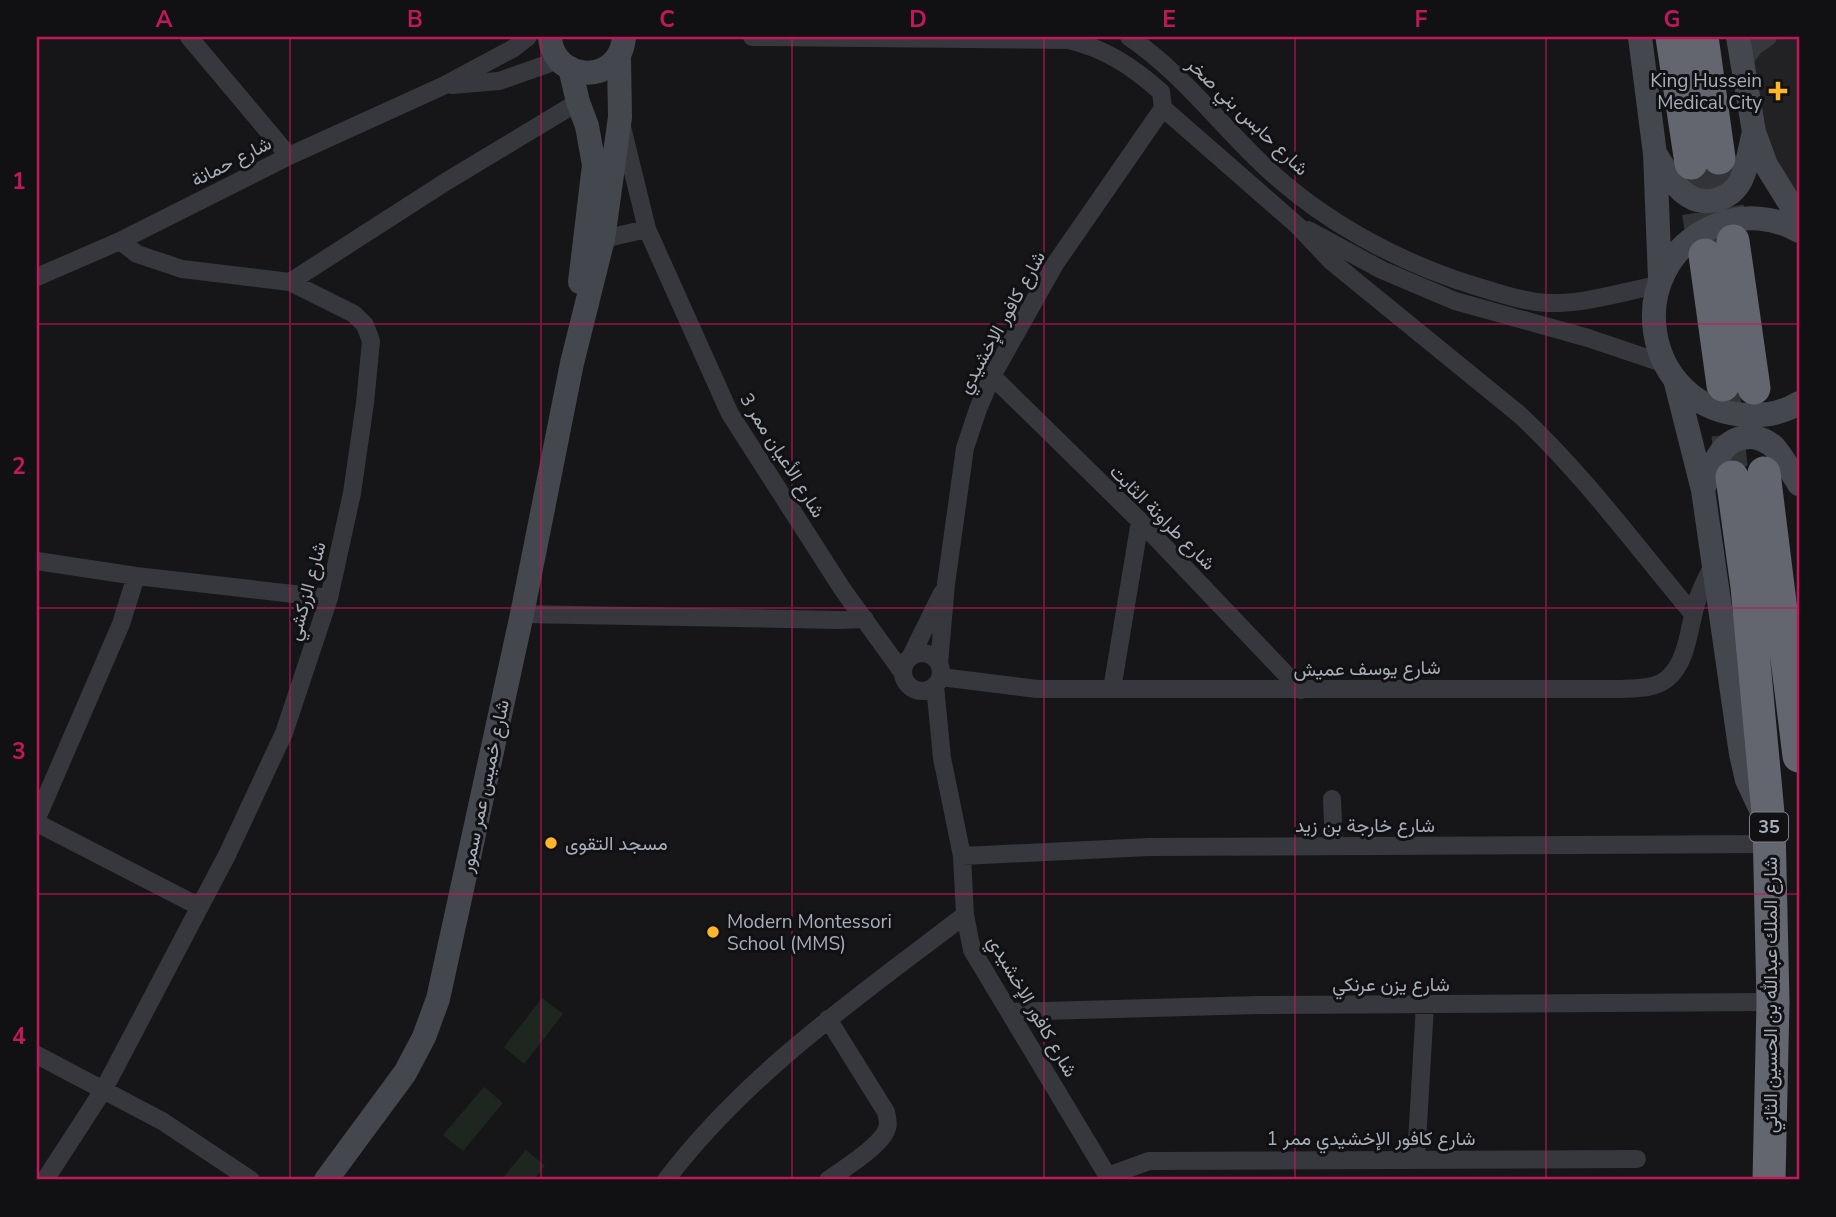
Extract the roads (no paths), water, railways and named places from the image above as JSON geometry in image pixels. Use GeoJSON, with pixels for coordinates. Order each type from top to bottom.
{"type":"FeatureCollection","features":[{"type":"Feature","properties":{"kind":"highway"},"geometry":{"type":"LineString","coordinates":[[1672,37],[1705,161],[1702,37]]}},
{"type":"Feature","properties":{"kind":"highway"},"geometry":{"type":"LineString","coordinates":[[1719,248],[1738,386]]}},
{"type":"Feature","properties":{"kind":"highway"},"geometry":{"type":"LineString","coordinates":[[1733,480],[1799,756]]}},
{"type":"Feature","properties":{"kind":"highway","name":"شارع الملك عبدالله بن الحسين الثاني"},"geometry":{"type":"LineString","coordinates":[[1733,480],[1747,587],[1769,834],[1773,1002],[1769,1180]]}},
{"type":"Feature","properties":{"kind":"main road","name":"شارع خميس عمر سمور"},"geometry":{"type":"LineString","coordinates":[[550,37],[553,51],[565,64],[587,125],[594,165],[572,363]]}},
{"type":"Feature","properties":{"kind":"main road"},"geometry":{"type":"LineString","coordinates":[[1640,37],[1655,154],[1659,281]]}},
{"type":"Feature","properties":{"kind":"main road"},"geometry":{"type":"LineString","coordinates":[[1738,37],[1754,132],[1766,165],[1799,218]]}},
{"type":"Feature","properties":{"kind":"main road","name":"شارع خميس عمر سمور"},"geometry":{"type":"LineString","coordinates":[[326,1180],[405,1073],[424,1037],[438,999],[522,614],[572,363],[603,239],[620,117],[622,47]]}},
{"type":"Feature","properties":{"kind":"main road"},"geometry":{"type":"LineString","coordinates":[[565,64],[579,73],[602,71],[622,47]]}},
{"type":"Feature","properties":{"kind":"main road"},"geometry":{"type":"LineString","coordinates":[[1655,154],[1684,194],[1696,201],[1710,201],[1728,194],[1741,180],[1754,132]]}},
{"type":"Feature","properties":{"kind":"main road"},"geometry":{"type":"LineString","coordinates":[[1769,834],[1751,790],[1741,754],[1714,563],[1733,480],[1659,352],[1653,325],[1654,298],[1659,281],[1671,259],[1686,242],[1705,230],[1726,221],[1747,218],[1770,219],[1799,231]]}},
{"type":"Feature","properties":{"kind":"main road"},"geometry":{"type":"LineString","coordinates":[[1670,371],[1704,403],[1739,415],[1777,412],[1799,403]]}},
{"type":"Feature","properties":{"kind":"main road"},"geometry":{"type":"LineString","coordinates":[[1733,480],[1713,465],[1724,446],[1749,437],[1773,446],[1799,484]]}},
{"type":"Feature","properties":{"kind":"street"},"geometry":{"type":"LineString","coordinates":[[189,37],[289,156]]}},
{"type":"Feature","properties":{"kind":"street"},"geometry":{"type":"LineString","coordinates":[[752,37],[1069,40],[1093,46],[1114,56],[1139,72],[1161,92],[1163,107],[1298,226],[1331,261],[1546,439],[1595,494],[1693,614]]}},
{"type":"Feature","properties":{"kind":"street","name":"شارع حابس بني صخر"},"geometry":{"type":"LineString","coordinates":[[1129,37],[1176,74],[1282,182],[1354,232],[1417,264],[1473,286],[1545,303],[1588,300],[1659,281]]}},
{"type":"Feature","properties":{"kind":"street"},"geometry":{"type":"LineString","coordinates":[[1742,64],[1754,47],[1768,37]]}},
{"type":"Feature","properties":{"kind":"street","name":"شارع حمانة"},"geometry":{"type":"LineString","coordinates":[[37,277],[120,241],[289,156],[445,85],[516,40]]}},
{"type":"Feature","properties":{"kind":"street","name":"شارع حمانة"},"geometry":{"type":"LineString","coordinates":[[445,85],[499,81],[565,64]]}},
{"type":"Feature","properties":{"kind":"street"},"geometry":{"type":"LineString","coordinates":[[290,282],[447,181],[578,102]]}},
{"type":"Feature","properties":{"kind":"street","name":"شارع كافور الإخشيدي"},"geometry":{"type":"LineString","coordinates":[[1109,1178],[972,950],[965,915],[962,856],[942,758],[934,679],[965,449],[978,409],[992,376],[1055,264],[1163,107]]}},
{"type":"Feature","properties":{"kind":"street","name":"شارع الأعيان ممر 3"},"geometry":{"type":"LineString","coordinates":[[620,117],[647,229],[730,414],[843,590],[866,619],[908,662],[909,686],[934,679]]}},
{"type":"Feature","properties":{"kind":"street"},"geometry":{"type":"LineString","coordinates":[[1298,226],[1433,293],[1477,308],[1588,338],[1670,371]]}},
{"type":"Feature","properties":{"kind":"street"},"geometry":{"type":"LineString","coordinates":[[603,239],[647,229]]}},
{"type":"Feature","properties":{"kind":"street","name":"شارع الزركشي"},"geometry":{"type":"LineString","coordinates":[[45,1180],[104,1089],[200,907],[284,733],[329,598],[352,493],[371,341],[370,333],[360,319],[290,282],[181,269],[137,254],[120,241]]}},
{"type":"Feature","properties":{"kind":"street","name":"شارع طراونة الثابت"},"geometry":{"type":"LineString","coordinates":[[992,376],[1140,522],[1301,690]]}},
{"type":"Feature","properties":{"kind":"street"},"geometry":{"type":"LineString","coordinates":[[1112,689],[1140,522]]}},
{"type":"Feature","properties":{"kind":"street"},"geometry":{"type":"LineString","coordinates":[[37,561],[136,576],[329,598]]}},
{"type":"Feature","properties":{"kind":"street","name":"شارع يوسف عميش"},"geometry":{"type":"LineString","coordinates":[[908,662],[927,653],[934,679],[1037,689],[1645,687],[1668,679],[1676,668],[1687,641],[1703,584],[1714,563]]}},
{"type":"Feature","properties":{"kind":"street"},"geometry":{"type":"LineString","coordinates":[[37,818],[116,636],[136,576]]}},
{"type":"Feature","properties":{"kind":"street","name":"شارع كافور الإخشيدي"},"geometry":{"type":"LineString","coordinates":[[908,662],[946,584]]}},
{"type":"Feature","properties":{"kind":"street"},"geometry":{"type":"LineString","coordinates":[[522,614],[866,619]]}},
{"type":"Feature","properties":{"kind":"street"},"geometry":{"type":"LineString","coordinates":[[1332,799],[1334,846]]}},
{"type":"Feature","properties":{"kind":"street"},"geometry":{"type":"LineString","coordinates":[[37,823],[200,907]]}},
{"type":"Feature","properties":{"kind":"street","name":"شارع خارجة بن زيد"},"geometry":{"type":"LineString","coordinates":[[962,856],[1149,847],[1334,846],[1769,834]]}},
{"type":"Feature","properties":{"kind":"street"},"geometry":{"type":"LineString","coordinates":[[671,1178],[744,1090],[828,1019],[965,915]]}},
{"type":"Feature","properties":{"kind":"street","name":"شارع يزن عرنكي"},"geometry":{"type":"LineString","coordinates":[[1010,1012],[1257,1005],[1773,1002]]}},
{"type":"Feature","properties":{"kind":"street"},"geometry":{"type":"LineString","coordinates":[[1416,1159],[1425,1005]]}},
{"type":"Feature","properties":{"kind":"street"},"geometry":{"type":"LineString","coordinates":[[828,1019],[888,1119],[888,1127],[878,1142],[828,1180]]}},
{"type":"Feature","properties":{"kind":"street"},"geometry":{"type":"LineString","coordinates":[[37,1055],[162,1121],[251,1180]]}},
{"type":"Feature","properties":{"kind":"street","name":"شارع كافور الإخشيدي ممر 1"},"geometry":{"type":"LineString","coordinates":[[1109,1178],[1149,1161],[1637,1159]]}},
{"type":"Feature","properties":{"kind":"tunnel"},"geometry":{"type":"LineString","coordinates":[[1719,158],[1731,229]]}},
{"type":"Feature","properties":{"kind":"tunnel"},"geometry":{"type":"LineString","coordinates":[[1691,163],[1705,255]]}},
{"type":"Feature","properties":{"kind":"tunnel"},"geometry":{"type":"LineString","coordinates":[[1723,385],[1732,476]]}},
{"type":"Feature","properties":{"kind":"place","name":"King Hussein Medical City"},"geometry":{"type":"Point","coordinates":[1778,91]}},
{"type":"Feature","properties":{"kind":"place","name":"مسجد التقوى"},"geometry":{"type":"Point","coordinates":[551,843]}},
{"type":"Feature","properties":{"kind":"place","name":"Modern Montessori School (MMS)"},"geometry":{"type":"Point","coordinates":[713,932]}}]}
